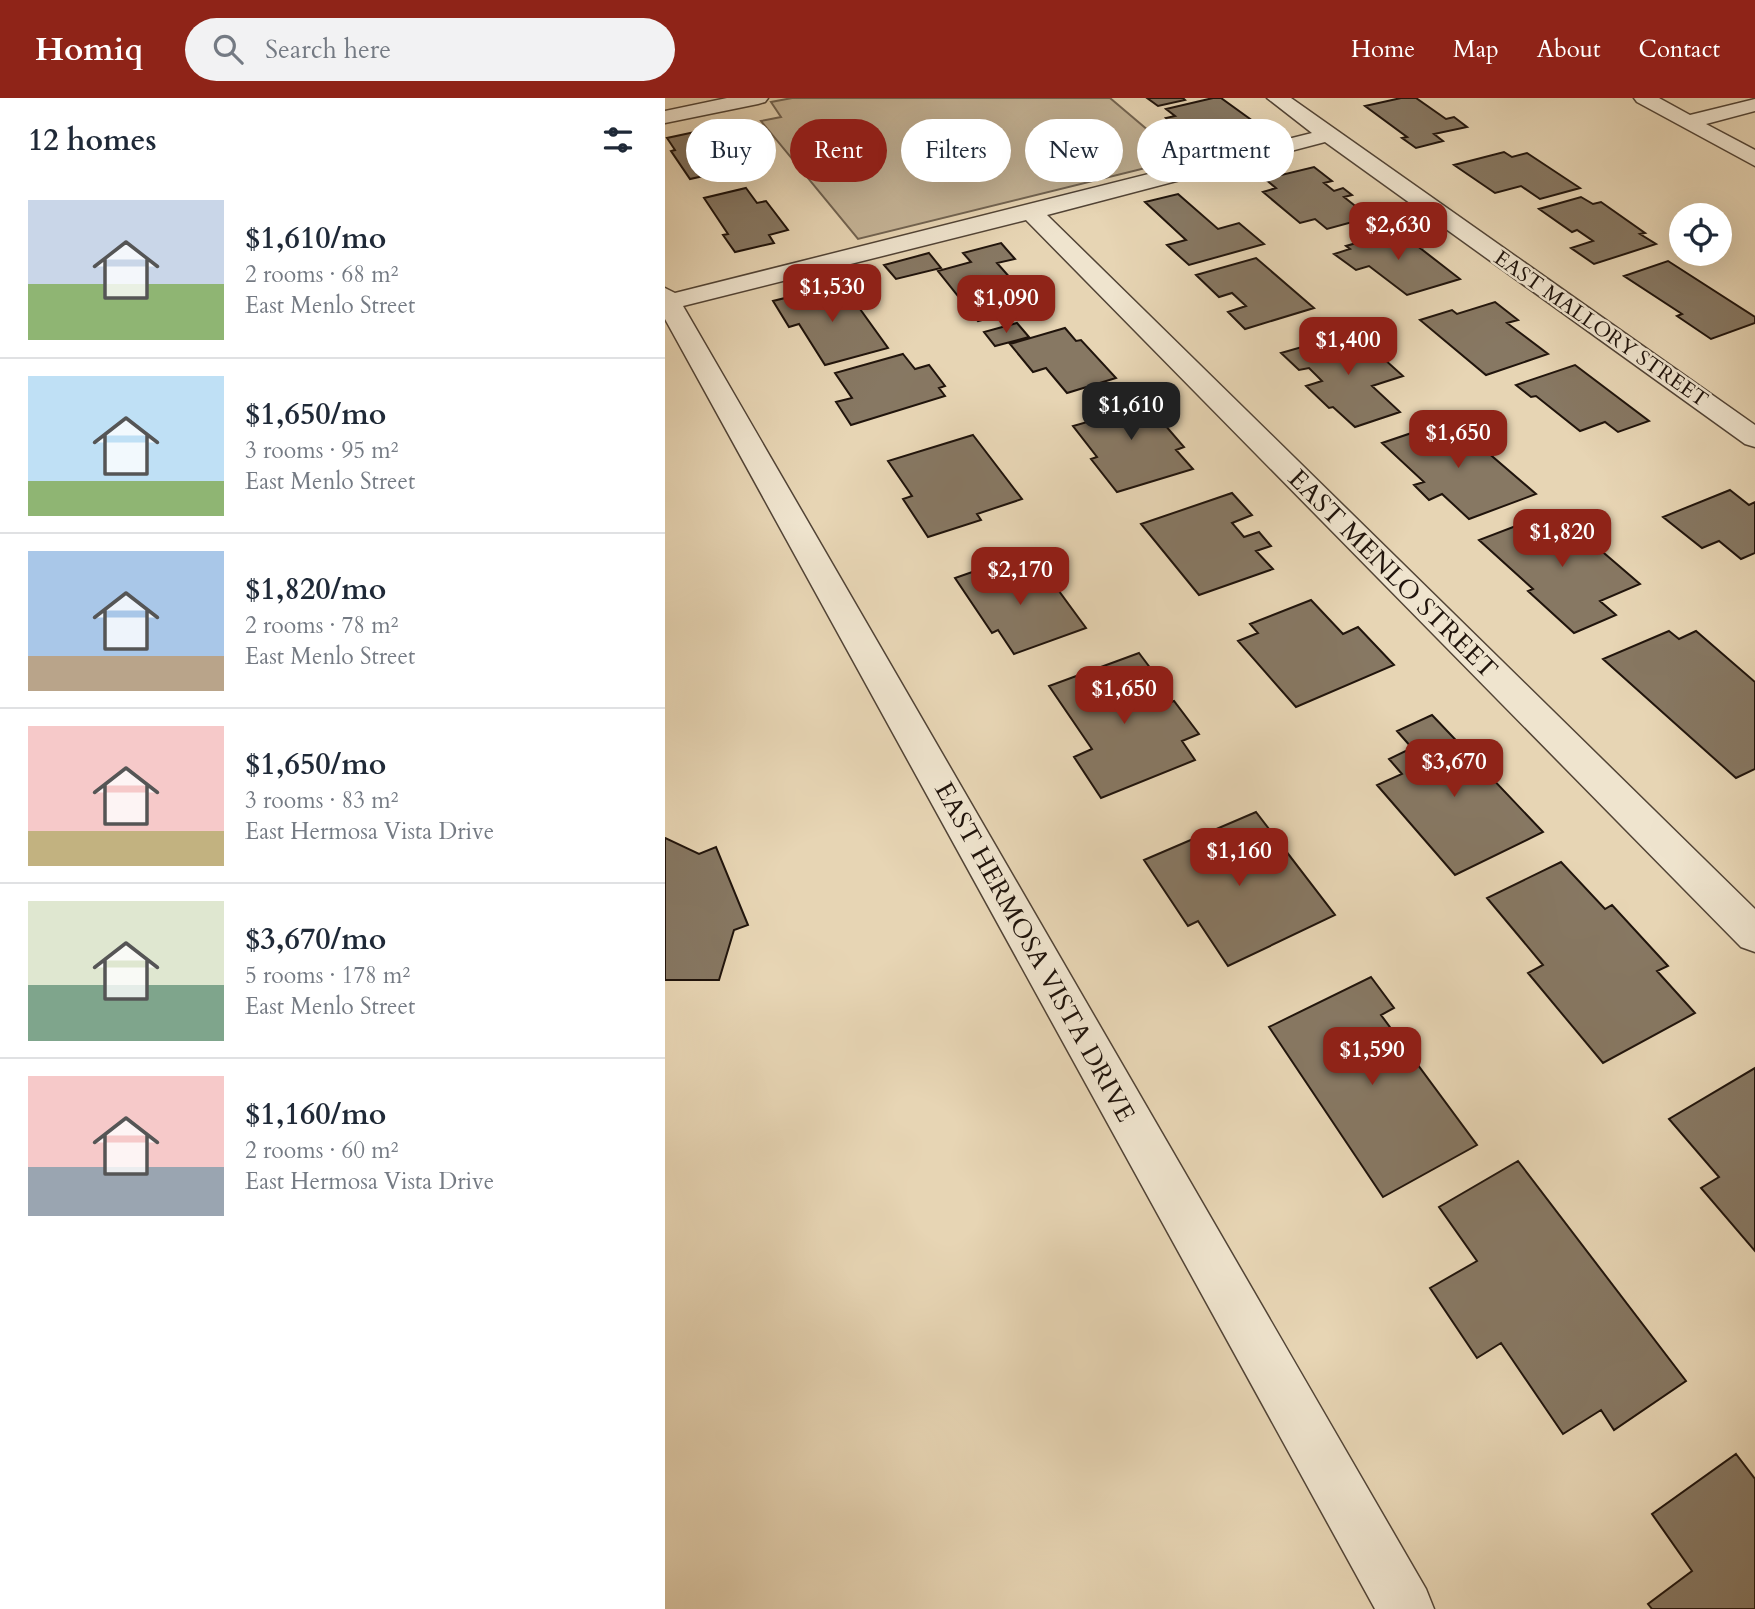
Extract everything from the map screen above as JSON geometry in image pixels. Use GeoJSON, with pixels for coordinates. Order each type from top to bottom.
{"type":"FeatureCollection","features":[{"type":"Feature","properties":{"kind":"street"},"geometry":{"type":"LineString","coordinates":[[665,117],[758,98]]}},
{"type":"Feature","properties":{"kind":"street","name":"EAST MALLORY STREET"},"geometry":{"type":"LineString","coordinates":[[1277,98],[1755,438]]}},
{"type":"Feature","properties":{"kind":"street"},"geometry":{"type":"LineString","coordinates":[[1644,98],[1755,159]]}},
{"type":"Feature","properties":{"kind":"street"},"geometry":{"type":"LineString","coordinates":[[1687,122],[1755,105]]}},
{"type":"Feature","properties":{"kind":"street"},"geometry":{"type":"LineString","coordinates":[[667,299],[1031,212],[1328,135]]}},
{"type":"Feature","properties":{"kind":"street","name":"EAST MENLO STREET"},"geometry":{"type":"LineString","coordinates":[[1031,212],[1755,935]]}},
{"type":"Feature","properties":{"kind":"street","name":"EAST HERMOSA VISTA DRIVE"},"geometry":{"type":"LineString","coordinates":[[667,299],[1406,1609]]}},
{"type":"Feature","properties":{"kind":"shaded area"},"geometry":{"type":"Polygon","coordinates":[[[792,98],[1110,98],[1137,121],[1137,170],[1123,174],[1123,119],[1025,119],[1025,182],[1089,182],[858,239],[811,182],[887,182],[887,119],[790,119],[790,156],[776,139],[776,119],[771,119],[781,117],[771,102],[792,98]]]}},
{"type":"Feature","properties":{"kind":"building"},"geometry":{"type":"Polygon","coordinates":[[[1147,98],[1183,98],[1185,100],[1158,106],[1147,98]]]}},
{"type":"Feature","properties":{"kind":"building"},"geometry":{"type":"Polygon","coordinates":[[[1221,98],[1250,119],[1167,119],[1175,116],[1166,109],[1221,98]]]}},
{"type":"Feature","properties":{"kind":"building"},"geometry":{"type":"Polygon","coordinates":[[[1401,98],[1416,98],[1446,119],[1454,117],[1467,127],[1434,134],[1443,141],[1416,148],[1402,138],[1407,137],[1365,106],[1401,98]]]}},
{"type":"Feature","properties":{"kind":"building"},"geometry":{"type":"Polygon","coordinates":[[[686,134],[686,173],[671,151],[675,150],[667,138],[686,134]]]}},
{"type":"Feature","properties":{"kind":"building"},"geometry":{"type":"Polygon","coordinates":[[[1504,152],[1512,157],[1527,153],[1580,188],[1540,199],[1521,186],[1495,193],[1454,165],[1504,152]]]}},
{"type":"Feature","properties":{"kind":"building"},"geometry":{"type":"Polygon","coordinates":[[[1314,167],[1332,181],[1324,183],[1334,191],[1343,188],[1352,195],[1344,197],[1359,209],[1368,207],[1378,215],[1327,229],[1315,219],[1300,223],[1263,192],[1276,188],[1269,182],[1294,182],[1294,172],[1314,167]]]}},
{"type":"Feature","properties":{"kind":"building"},"geometry":{"type":"Polygon","coordinates":[[[746,188],[757,203],[766,201],[788,230],[769,235],[774,243],[735,252],[723,235],[728,234],[704,198],[746,188]]]}},
{"type":"Feature","properties":{"kind":"building"},"geometry":{"type":"Polygon","coordinates":[[[1178,194],[1218,229],[1239,223],[1264,244],[1189,265],[1167,245],[1186,240],[1145,202],[1178,194]]]}},
{"type":"Feature","properties":{"kind":"building"},"geometry":{"type":"Polygon","coordinates":[[[1581,197],[1593,204],[1601,202],[1656,244],[1594,264],[1571,248],[1593,241],[1577,230],[1572,232],[1539,209],[1581,197]]]}},
{"type":"Feature","properties":{"kind":"building"},"geometry":{"type":"Polygon","coordinates":[[[1401,230],[1460,279],[1407,295],[1369,266],[1356,270],[1334,254],[1350,249],[1346,246],[1401,230]]]}},
{"type":"Feature","properties":{"kind":"building"},"geometry":{"type":"Polygon","coordinates":[[[1001,243],[1015,259],[997,263],[1020,289],[1037,285],[1052,301],[978,321],[938,271],[971,262],[963,253],[1001,243]]]}},
{"type":"Feature","properties":{"kind":"building"},"geometry":{"type":"Polygon","coordinates":[[[929,253],[941,268],[896,279],[884,265],[929,253]]]}},
{"type":"Feature","properties":{"kind":"building"},"geometry":{"type":"Polygon","coordinates":[[[1256,258],[1314,308],[1245,329],[1228,312],[1246,306],[1232,293],[1219,297],[1196,275],[1256,258]]]}},
{"type":"Feature","properties":{"kind":"building"},"geometry":{"type":"Polygon","coordinates":[[[1668,261],[1669,266],[1676,266],[1755,317],[1755,323],[1711,339],[1677,316],[1682,314],[1624,276],[1668,261]]]}},
{"type":"Feature","properties":{"kind":"building"},"geometry":{"type":"Polygon","coordinates":[[[842,284],[888,348],[825,365],[799,324],[789,327],[773,301],[842,284]]]}},
{"type":"Feature","properties":{"kind":"building"},"geometry":{"type":"Polygon","coordinates":[[[1495,302],[1518,320],[1507,323],[1548,354],[1486,375],[1420,320],[1452,310],[1457,314],[1495,302]]]}},
{"type":"Feature","properties":{"kind":"building"},"geometry":{"type":"Polygon","coordinates":[[[1017,323],[1029,337],[995,346],[984,332],[1017,323]]]}},
{"type":"Feature","properties":{"kind":"building"},"geometry":{"type":"Polygon","coordinates":[[[1065,328],[1076,341],[1081,340],[1116,378],[1067,393],[1046,368],[1033,372],[1010,344],[1065,328]]]}},
{"type":"Feature","properties":{"kind":"building"},"geometry":{"type":"Polygon","coordinates":[[[1354,332],[1403,376],[1372,386],[1400,412],[1355,427],[1333,407],[1329,408],[1306,386],[1322,381],[1309,368],[1299,370],[1281,353],[1354,332]]]}},
{"type":"Feature","properties":{"kind":"building"},"geometry":{"type":"Polygon","coordinates":[[[903,354],[915,369],[929,365],[945,386],[939,388],[945,396],[851,425],[836,402],[852,398],[835,373],[903,354]]]}},
{"type":"Feature","properties":{"kind":"building"},"geometry":{"type":"Polygon","coordinates":[[[1575,365],[1649,421],[1618,432],[1605,422],[1580,431],[1536,396],[1531,397],[1516,385],[1575,365]]]}},
{"type":"Feature","properties":{"kind":"building"},"geometry":{"type":"Polygon","coordinates":[[[1133,388],[1184,447],[1176,450],[1193,469],[1117,492],[1091,459],[1097,457],[1073,426],[1105,417],[1091,400],[1133,388]]]}},
{"type":"Feature","properties":{"kind":"building"},"geometry":{"type":"Polygon","coordinates":[[[1450,420],[1536,494],[1469,519],[1442,494],[1429,500],[1414,485],[1424,482],[1382,443],[1450,420]]]}},
{"type":"Feature","properties":{"kind":"building"},"geometry":{"type":"Polygon","coordinates":[[[973,435],[1022,499],[977,514],[981,520],[928,537],[903,499],[912,496],[888,461],[973,435]]]}},
{"type":"Feature","properties":{"kind":"building"},"geometry":{"type":"Polygon","coordinates":[[[1730,490],[1749,505],[1755,502],[1755,553],[1741,559],[1719,541],[1702,548],[1663,517],[1730,490]]]}},
{"type":"Feature","properties":{"kind":"building"},"geometry":{"type":"Polygon","coordinates":[[[1232,493],[1252,515],[1232,523],[1244,537],[1259,532],[1271,546],[1256,551],[1273,569],[1199,595],[1141,524],[1232,493]]]}},
{"type":"Feature","properties":{"kind":"building"},"geometry":{"type":"Polygon","coordinates":[[[1555,511],[1640,584],[1600,601],[1616,615],[1574,633],[1528,591],[1533,589],[1479,540],[1555,511]]]}},
{"type":"Feature","properties":{"kind":"building"},"geometry":{"type":"Polygon","coordinates":[[[998,563],[1009,579],[1042,568],[1086,628],[1014,654],[998,630],[992,633],[955,578],[998,563]]]}},
{"type":"Feature","properties":{"kind":"building"},"geometry":{"type":"Polygon","coordinates":[[[1311,600],[1343,634],[1358,627],[1394,665],[1296,707],[1238,641],[1258,633],[1250,624],[1311,600]]]}},
{"type":"Feature","properties":{"kind":"building"},"geometry":{"type":"Polygon","coordinates":[[[1669,631],[1679,639],[1696,631],[1755,682],[1755,769],[1736,778],[1603,659],[1669,631]]]}},
{"type":"Feature","properties":{"kind":"building"},"geometry":{"type":"Polygon","coordinates":[[[1139,653],[1154,673],[1136,679],[1157,707],[1174,701],[1199,734],[1182,741],[1195,760],[1101,798],[1074,757],[1092,749],[1049,686],[1139,653]]]}},
{"type":"Feature","properties":{"kind":"building"},"geometry":{"type":"Polygon","coordinates":[[[1432,715],[1543,832],[1455,875],[1377,785],[1402,774],[1389,759],[1412,748],[1397,731],[1432,715]]]}},
{"type":"Feature","properties":{"kind":"building"},"geometry":{"type":"Polygon","coordinates":[[[1256,812],[1335,915],[1228,966],[1198,921],[1188,926],[1144,860],[1256,812]]]}},
{"type":"Feature","properties":{"kind":"building"},"geometry":{"type":"Polygon","coordinates":[[[665,838],[699,854],[716,847],[748,925],[734,930],[719,980],[665,980],[665,838]]]}},
{"type":"Feature","properties":{"kind":"building"},"geometry":{"type":"Polygon","coordinates":[[[1561,862],[1605,909],[1612,905],[1668,966],[1657,971],[1695,1013],[1603,1063],[1528,973],[1543,965],[1487,898],[1561,862]]]}},
{"type":"Feature","properties":{"kind":"building"},"geometry":{"type":"Polygon","coordinates":[[[1371,977],[1394,1008],[1381,1015],[1477,1145],[1383,1197],[1269,1027],[1371,977]]]}},
{"type":"Feature","properties":{"kind":"building"},"geometry":{"type":"Polygon","coordinates":[[[1755,1068],[1755,1251],[1701,1188],[1719,1177],[1669,1119],[1755,1068]]]}},
{"type":"Feature","properties":{"kind":"building"},"geometry":{"type":"Polygon","coordinates":[[[1518,1161],[1686,1381],[1614,1430],[1601,1410],[1563,1434],[1501,1343],[1477,1358],[1430,1288],[1477,1261],[1439,1207],[1518,1161]]]}},
{"type":"Feature","properties":{"kind":"building"},"geometry":{"type":"Polygon","coordinates":[[[1736,1454],[1755,1479],[1755,1609],[1652,1609],[1648,1604],[1692,1571],[1652,1514],[1736,1454]]]}}]}
